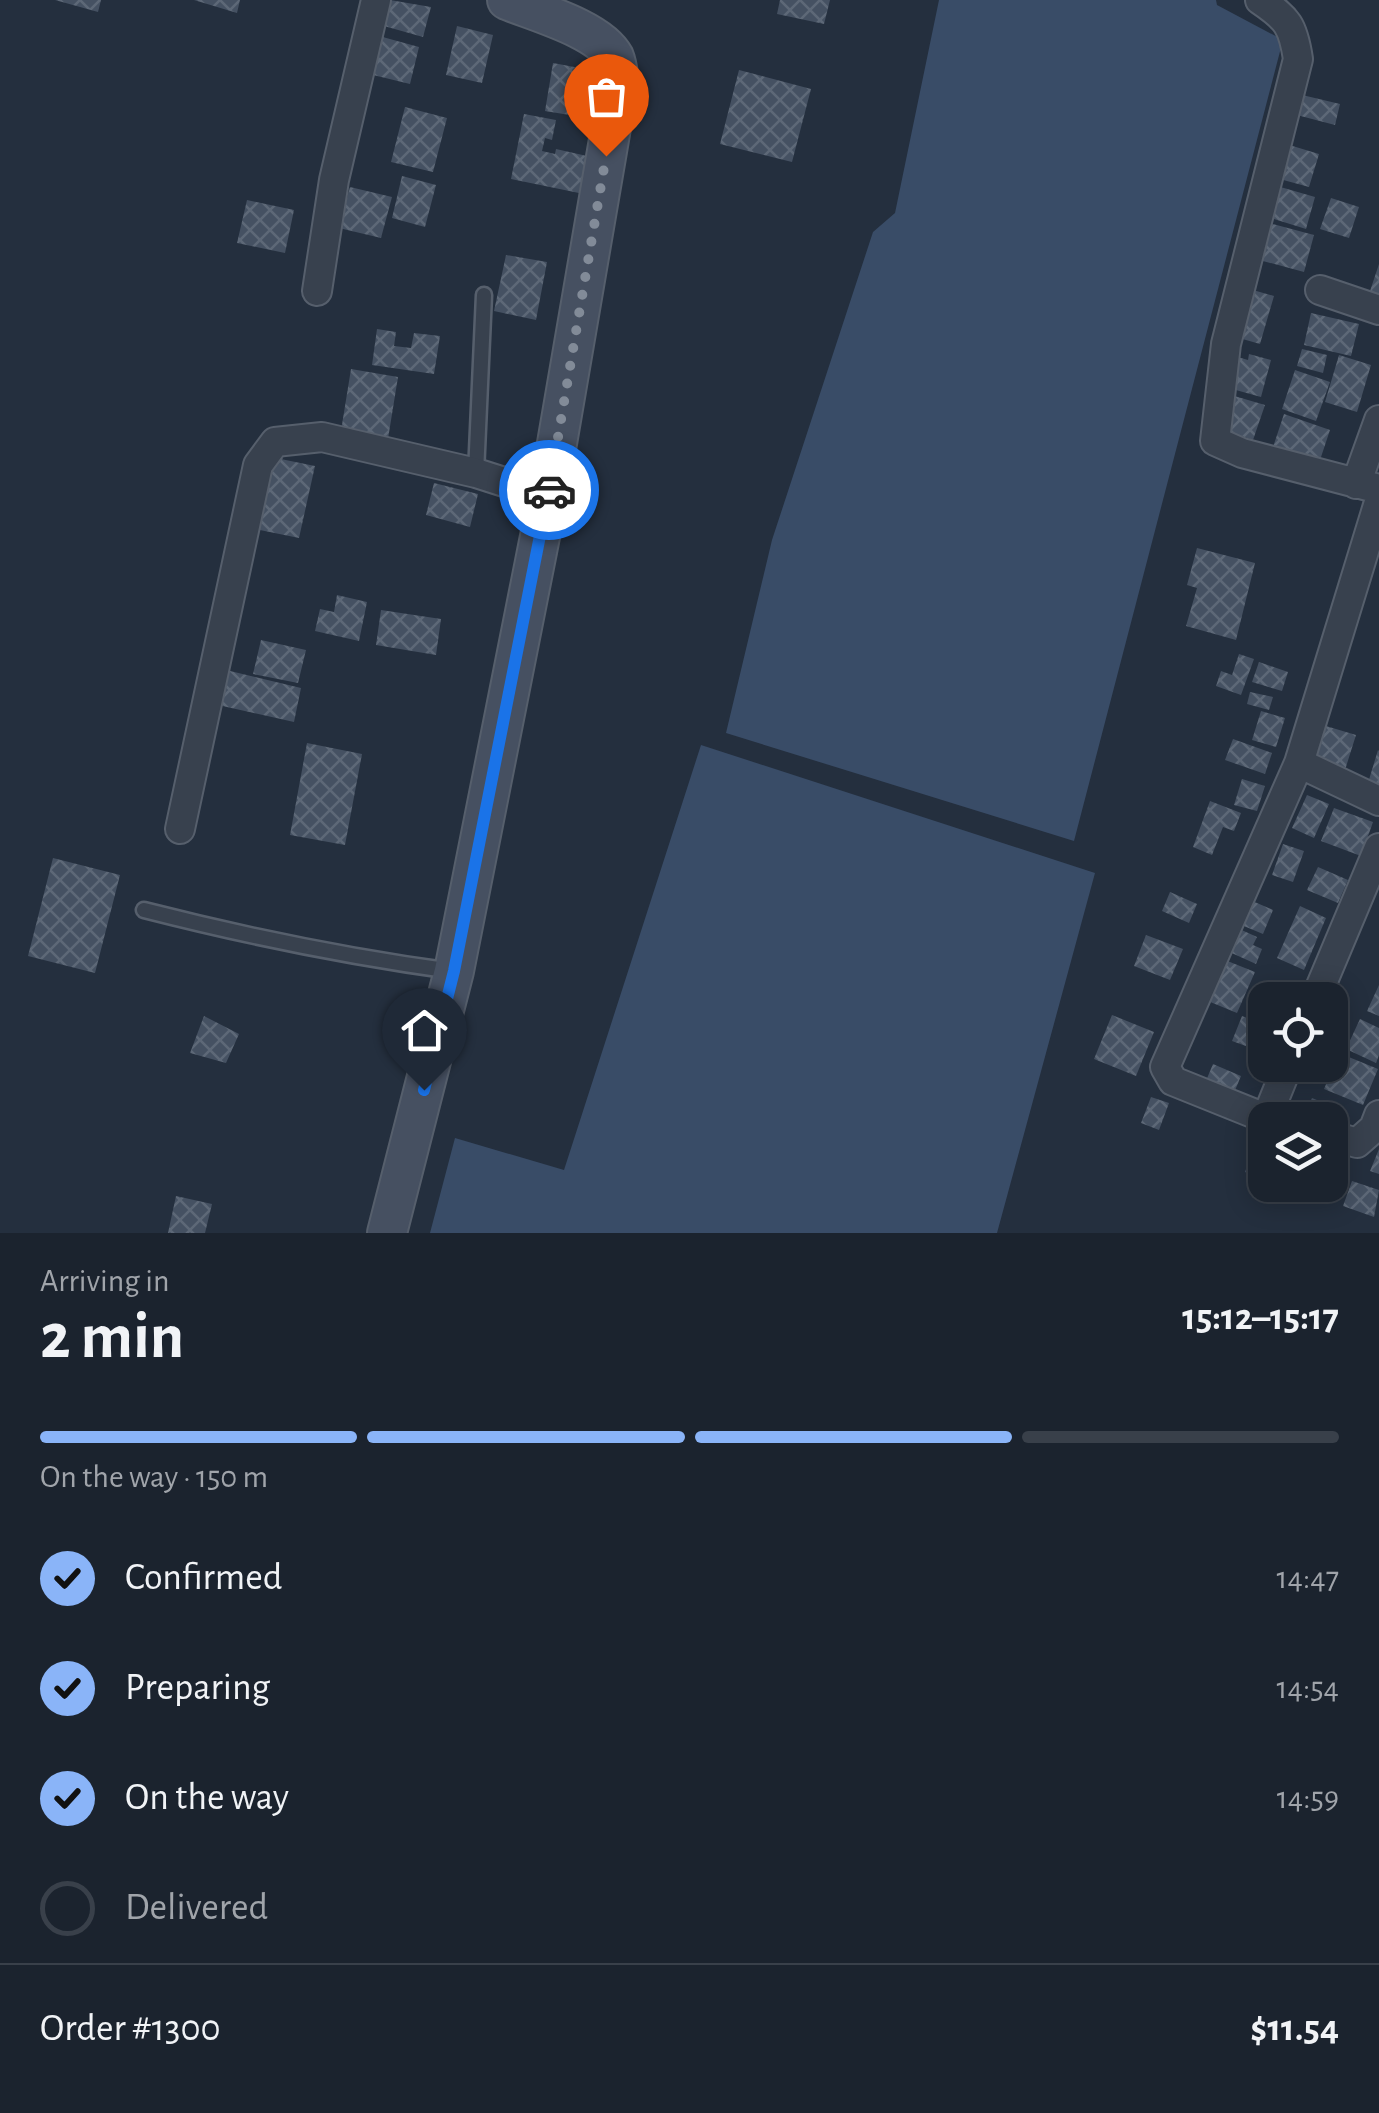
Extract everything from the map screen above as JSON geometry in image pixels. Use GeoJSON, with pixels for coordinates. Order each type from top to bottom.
{"type":"FeatureCollection","features":[{"type":"Feature","properties":{"kind":"main road"},"geometry":{"type":"LineString","coordinates":[[387,1233],[454,971],[548,496],[618,81],[615,59],[604,45],[586,33],[507,0]]}},
{"type":"Feature","properties":{"kind":"street"},"geometry":{"type":"LineString","coordinates":[[317,292],[334,180],[376,0]]}},
{"type":"Feature","properties":{"kind":"street"},"geometry":{"type":"LineString","coordinates":[[1260,0],[1284,16],[1294,34],[1298,59],[1226,344],[1215,441],[1368,486],[1379,420]]}},
{"type":"Feature","properties":{"kind":"street"},"geometry":{"type":"LineString","coordinates":[[1320,290],[1379,310]]}},
{"type":"Feature","properties":{"kind":"street"},"geometry":{"type":"LineString","coordinates":[[180,829],[258,465],[275,442],[322,437],[476,473],[548,496]]}},
{"type":"Feature","properties":{"kind":"street"},"geometry":{"type":"LineString","coordinates":[[1248,1111],[1174,1081],[1165,1067],[1299,763],[1379,502]]}},
{"type":"Feature","properties":{"kind":"street"},"geometry":{"type":"LineString","coordinates":[[1299,763],[1379,802]]}},
{"type":"Feature","properties":{"kind":"street"},"geometry":{"type":"LineString","coordinates":[[1323,982],[1379,848]]}},
{"type":"Feature","properties":{"kind":"street"},"geometry":{"type":"LineString","coordinates":[[1348,1140],[1358,1142],[1374,1128],[1379,1115]]}},
{"type":"Feature","properties":{"kind":"lane"},"geometry":{"type":"LineString","coordinates":[[476,473],[484,296]]}},
{"type":"Feature","properties":{"kind":"lane"},"geometry":{"type":"LineString","coordinates":[[144,910],[300,948],[454,971]]}},
{"type":"Feature","properties":{"kind":"water"},"geometry":{"type":"Polygon","coordinates":[[[939,0],[1216,0],[1217,5],[1283,40],[1074,841],[726,733],[772,540],[873,232],[895,213],[939,0]]]}},
{"type":"Feature","properties":{"kind":"water"},"geometry":{"type":"Polygon","coordinates":[[[701,745],[1095,873],[997,1233],[430,1233],[455,1138],[564,1170],[701,745]]]}},
{"type":"Feature","properties":{"kind":"building"},"geometry":{"type":"Polygon","coordinates":[[[55,0],[101,0],[98,12],[55,0]]]}},
{"type":"Feature","properties":{"kind":"building"},"geometry":{"type":"Polygon","coordinates":[[[194,0],[240,0],[237,13],[194,0]]]}},
{"type":"Feature","properties":{"kind":"building"},"geometry":{"type":"Polygon","coordinates":[[[390,0],[431,7],[423,37],[384,26],[390,0]]]}},
{"type":"Feature","properties":{"kind":"building"},"geometry":{"type":"Polygon","coordinates":[[[780,0],[830,0],[824,24],[777,14],[780,0]]]}},
{"type":"Feature","properties":{"kind":"building"},"geometry":{"type":"Polygon","coordinates":[[[457,26],[493,35],[482,83],[446,75],[457,26]]]}},
{"type":"Feature","properties":{"kind":"building"},"geometry":{"type":"Polygon","coordinates":[[[379,36],[419,47],[410,84],[369,74],[379,36]]]}},
{"type":"Feature","properties":{"kind":"building"},"geometry":{"type":"Polygon","coordinates":[[[553,63],[596,71],[588,118],[545,111],[553,63]]]}},
{"type":"Feature","properties":{"kind":"building"},"geometry":{"type":"Polygon","coordinates":[[[739,70],[811,89],[792,162],[720,144],[739,70]]]}},
{"type":"Feature","properties":{"kind":"building"},"geometry":{"type":"Polygon","coordinates":[[[1298,94],[1340,104],[1335,125],[1293,114],[1298,94]]]}},
{"type":"Feature","properties":{"kind":"building"},"geometry":{"type":"Polygon","coordinates":[[[405,107],[447,118],[433,172],[391,162],[405,107]]]}},
{"type":"Feature","properties":{"kind":"building"},"geometry":{"type":"Polygon","coordinates":[[[524,114],[556,120],[552,140],[545,138],[542,151],[555,154],[556,149],[587,156],[579,193],[511,179],[524,114]]]}},
{"type":"Feature","properties":{"kind":"building"},"geometry":{"type":"Polygon","coordinates":[[[1286,144],[1319,154],[1309,187],[1276,178],[1286,144]]]}},
{"type":"Feature","properties":{"kind":"building"},"geometry":{"type":"Polygon","coordinates":[[[402,176],[436,185],[425,227],[392,218],[402,176]]]}},
{"type":"Feature","properties":{"kind":"building"},"geometry":{"type":"Polygon","coordinates":[[[1277,186],[1315,197],[1306,229],[1268,217],[1277,186]]]}},
{"type":"Feature","properties":{"kind":"building"},"geometry":{"type":"Polygon","coordinates":[[[350,187],[392,197],[381,238],[339,228],[350,187]]]}},
{"type":"Feature","properties":{"kind":"building"},"geometry":{"type":"Polygon","coordinates":[[[1331,198],[1359,207],[1349,238],[1320,229],[1331,198]]]}},
{"type":"Feature","properties":{"kind":"building"},"geometry":{"type":"Polygon","coordinates":[[[247,200],[294,210],[285,253],[237,243],[247,200]]]}},
{"type":"Feature","properties":{"kind":"building"},"geometry":{"type":"Polygon","coordinates":[[[1262,221],[1314,235],[1304,272],[1252,258],[1262,221]]]}},
{"type":"Feature","properties":{"kind":"building"},"geometry":{"type":"Polygon","coordinates":[[[506,255],[547,262],[536,320],[494,311],[506,255]]]}},
{"type":"Feature","properties":{"kind":"building"},"geometry":{"type":"Polygon","coordinates":[[[1379,264],[1379,300],[1368,297],[1379,264]]]}},
{"type":"Feature","properties":{"kind":"building"},"geometry":{"type":"Polygon","coordinates":[[[1246,288],[1274,296],[1260,344],[1232,336],[1246,288]]]}},
{"type":"Feature","properties":{"kind":"building"},"geometry":{"type":"Polygon","coordinates":[[[1311,313],[1359,324],[1351,356],[1304,345],[1311,313]]]}},
{"type":"Feature","properties":{"kind":"building"},"geometry":{"type":"Polygon","coordinates":[[[377,329],[396,332],[394,346],[411,348],[414,333],[440,336],[434,374],[372,365],[377,329]]]}},
{"type":"Feature","properties":{"kind":"building"},"geometry":{"type":"Polygon","coordinates":[[[1302,349],[1327,355],[1323,373],[1297,366],[1302,349]]]}},
{"type":"Feature","properties":{"kind":"building"},"geometry":{"type":"Polygon","coordinates":[[[1249,354],[1271,360],[1261,397],[1225,387],[1234,356],[1248,360],[1249,354]]]}},
{"type":"Feature","properties":{"kind":"building"},"geometry":{"type":"Polygon","coordinates":[[[1339,355],[1371,365],[1357,412],[1325,402],[1339,355]]]}},
{"type":"Feature","properties":{"kind":"building"},"geometry":{"type":"Polygon","coordinates":[[[351,369],[398,377],[387,445],[340,437],[351,369]]]}},
{"type":"Feature","properties":{"kind":"building"},"geometry":{"type":"Polygon","coordinates":[[[1295,370],[1330,382],[1316,421],[1282,409],[1295,370]]]}},
{"type":"Feature","properties":{"kind":"building"},"geometry":{"type":"Polygon","coordinates":[[[1231,395],[1265,405],[1253,440],[1221,429],[1231,395]]]}},
{"type":"Feature","properties":{"kind":"building"},"geometry":{"type":"Polygon","coordinates":[[[1284,414],[1330,430],[1319,463],[1273,447],[1284,414]]]}},
{"type":"Feature","properties":{"kind":"building"},"geometry":{"type":"Polygon","coordinates":[[[271,457],[315,466],[299,538],[255,529],[271,457]]]}},
{"type":"Feature","properties":{"kind":"building"},"geometry":{"type":"Polygon","coordinates":[[[434,483],[478,494],[470,527],[426,515],[434,483]]]}},
{"type":"Feature","properties":{"kind":"building"},"geometry":{"type":"Polygon","coordinates":[[[1197,548],[1255,563],[1236,640],[1186,626],[1197,588],[1187,585],[1197,548]]]}},
{"type":"Feature","properties":{"kind":"building"},"geometry":{"type":"Polygon","coordinates":[[[337,595],[367,602],[359,641],[315,631],[320,609],[334,612],[337,595]]]}},
{"type":"Feature","properties":{"kind":"building"},"geometry":{"type":"Polygon","coordinates":[[[381,610],[441,619],[436,655],[376,645],[381,610]]]}},
{"type":"Feature","properties":{"kind":"building"},"geometry":{"type":"Polygon","coordinates":[[[261,640],[306,650],[298,683],[253,674],[261,640]]]}},
{"type":"Feature","properties":{"kind":"building"},"geometry":{"type":"Polygon","coordinates":[[[1239,654],[1254,659],[1241,695],[1216,686],[1221,671],[1232,675],[1239,654]]]}},
{"type":"Feature","properties":{"kind":"building"},"geometry":{"type":"Polygon","coordinates":[[[1259,662],[1288,672],[1282,691],[1252,682],[1259,662]]]}},
{"type":"Feature","properties":{"kind":"building"},"geometry":{"type":"Polygon","coordinates":[[[226,670],[301,688],[294,722],[218,705],[226,670]]]}},
{"type":"Feature","properties":{"kind":"building"},"geometry":{"type":"Polygon","coordinates":[[[1250,692],[1273,697],[1269,710],[1247,704],[1250,692]]]}},
{"type":"Feature","properties":{"kind":"building"},"geometry":{"type":"Polygon","coordinates":[[[1261,711],[1285,718],[1276,747],[1252,740],[1261,711]]]}},
{"type":"Feature","properties":{"kind":"building"},"geometry":{"type":"Polygon","coordinates":[[[1316,723],[1356,735],[1345,770],[1305,758],[1316,723]]]}},
{"type":"Feature","properties":{"kind":"building"},"geometry":{"type":"Polygon","coordinates":[[[1233,739],[1272,753],[1265,774],[1225,760],[1233,739]]]}},
{"type":"Feature","properties":{"kind":"building"},"geometry":{"type":"Polygon","coordinates":[[[307,743],[362,754],[345,845],[290,835],[307,743]]]}},
{"type":"Feature","properties":{"kind":"building"},"geometry":{"type":"Polygon","coordinates":[[[1379,751],[1379,786],[1368,783],[1379,751]]]}},
{"type":"Feature","properties":{"kind":"building"},"geometry":{"type":"Polygon","coordinates":[[[1242,779],[1265,786],[1257,811],[1234,805],[1242,779]]]}},
{"type":"Feature","properties":{"kind":"building"},"geometry":{"type":"Polygon","coordinates":[[[1307,795],[1329,804],[1314,838],[1292,828],[1307,795]]]}},
{"type":"Feature","properties":{"kind":"building"},"geometry":{"type":"Polygon","coordinates":[[[1210,801],[1241,813],[1234,831],[1223,827],[1212,855],[1193,847],[1210,801]]]}},
{"type":"Feature","properties":{"kind":"building"},"geometry":{"type":"Polygon","coordinates":[[[1334,808],[1373,822],[1361,856],[1321,841],[1334,808]]]}},
{"type":"Feature","properties":{"kind":"building"},"geometry":{"type":"Polygon","coordinates":[[[1283,844],[1304,851],[1293,882],[1272,875],[1283,844]]]}},
{"type":"Feature","properties":{"kind":"building"},"geometry":{"type":"Polygon","coordinates":[[[53,858],[120,875],[95,973],[28,956],[53,858]]]}},
{"type":"Feature","properties":{"kind":"building"},"geometry":{"type":"Polygon","coordinates":[[[1318,867],[1348,880],[1338,903],[1307,890],[1318,867]]]}},
{"type":"Feature","properties":{"kind":"building"},"geometry":{"type":"Polygon","coordinates":[[[1170,892],[1197,904],[1189,923],[1162,911],[1170,892]]]}},
{"type":"Feature","properties":{"kind":"building"},"geometry":{"type":"Polygon","coordinates":[[[1250,900],[1273,910],[1263,934],[1239,924],[1250,900]]]}},
{"type":"Feature","properties":{"kind":"building"},"geometry":{"type":"Polygon","coordinates":[[[1300,906],[1326,918],[1304,970],[1277,958],[1300,906]]]}},
{"type":"Feature","properties":{"kind":"building"},"geometry":{"type":"Polygon","coordinates":[[[1235,927],[1257,937],[1253,945],[1262,949],[1256,964],[1225,950],[1235,927]]]}},
{"type":"Feature","properties":{"kind":"building"},"geometry":{"type":"Polygon","coordinates":[[[1146,935],[1183,949],[1170,980],[1134,966],[1146,935]]]}},
{"type":"Feature","properties":{"kind":"building"},"geometry":{"type":"Polygon","coordinates":[[[1220,958],[1255,972],[1237,1013],[1203,999],[1220,958]]]}},
{"type":"Feature","properties":{"kind":"building"},"geometry":{"type":"Polygon","coordinates":[[[1379,985],[1379,1016],[1367,1011],[1379,985]]]}},
{"type":"Feature","properties":{"kind":"building"},"geometry":{"type":"Polygon","coordinates":[[[1112,1015],[1154,1032],[1136,1076],[1094,1059],[1112,1015]]]}},
{"type":"Feature","properties":{"kind":"building"},"geometry":{"type":"Polygon","coordinates":[[[204,1016],[239,1034],[226,1063],[190,1053],[204,1016]]]}},
{"type":"Feature","properties":{"kind":"building"},"geometry":{"type":"Polygon","coordinates":[[[1242,1016],[1248,1018],[1248,1047],[1232,1041],[1242,1016]]]}},
{"type":"Feature","properties":{"kind":"building"},"geometry":{"type":"Polygon","coordinates":[[[1360,1019],[1379,1028],[1376,1063],[1348,1050],[1360,1019]]]}},
{"type":"Feature","properties":{"kind":"building"},"geometry":{"type":"Polygon","coordinates":[[[1348,1057],[1378,1069],[1363,1105],[1324,1089],[1327,1082],[1348,1082],[1348,1057]]]}},
{"type":"Feature","properties":{"kind":"building"},"geometry":{"type":"Polygon","coordinates":[[[1213,1064],[1241,1076],[1231,1100],[1203,1088],[1213,1064]]]}},
{"type":"Feature","properties":{"kind":"building"},"geometry":{"type":"Polygon","coordinates":[[[1151,1097],[1169,1103],[1159,1130],[1141,1123],[1151,1097]]]}},
{"type":"Feature","properties":{"kind":"building"},"geometry":{"type":"Polygon","coordinates":[[[1379,1149],[1379,1174],[1370,1171],[1379,1149]]]}},
{"type":"Feature","properties":{"kind":"building"},"geometry":{"type":"Polygon","coordinates":[[[1352,1181],[1379,1190],[1374,1217],[1343,1206],[1348,1202],[1352,1181]]]}},
{"type":"Feature","properties":{"kind":"building"},"geometry":{"type":"Polygon","coordinates":[[[176,1196],[212,1204],[205,1233],[168,1233],[176,1196]]]}},
{"type":"Feature","properties":{"kind":"way so far"},"geometry":{"type":"LineString","coordinates":[[549,490],[606,156]]}},
{"type":"Feature","properties":{"kind":"route"},"geometry":{"type":"LineString","coordinates":[[424,1090],[454,971],[549,490]]}}]}
